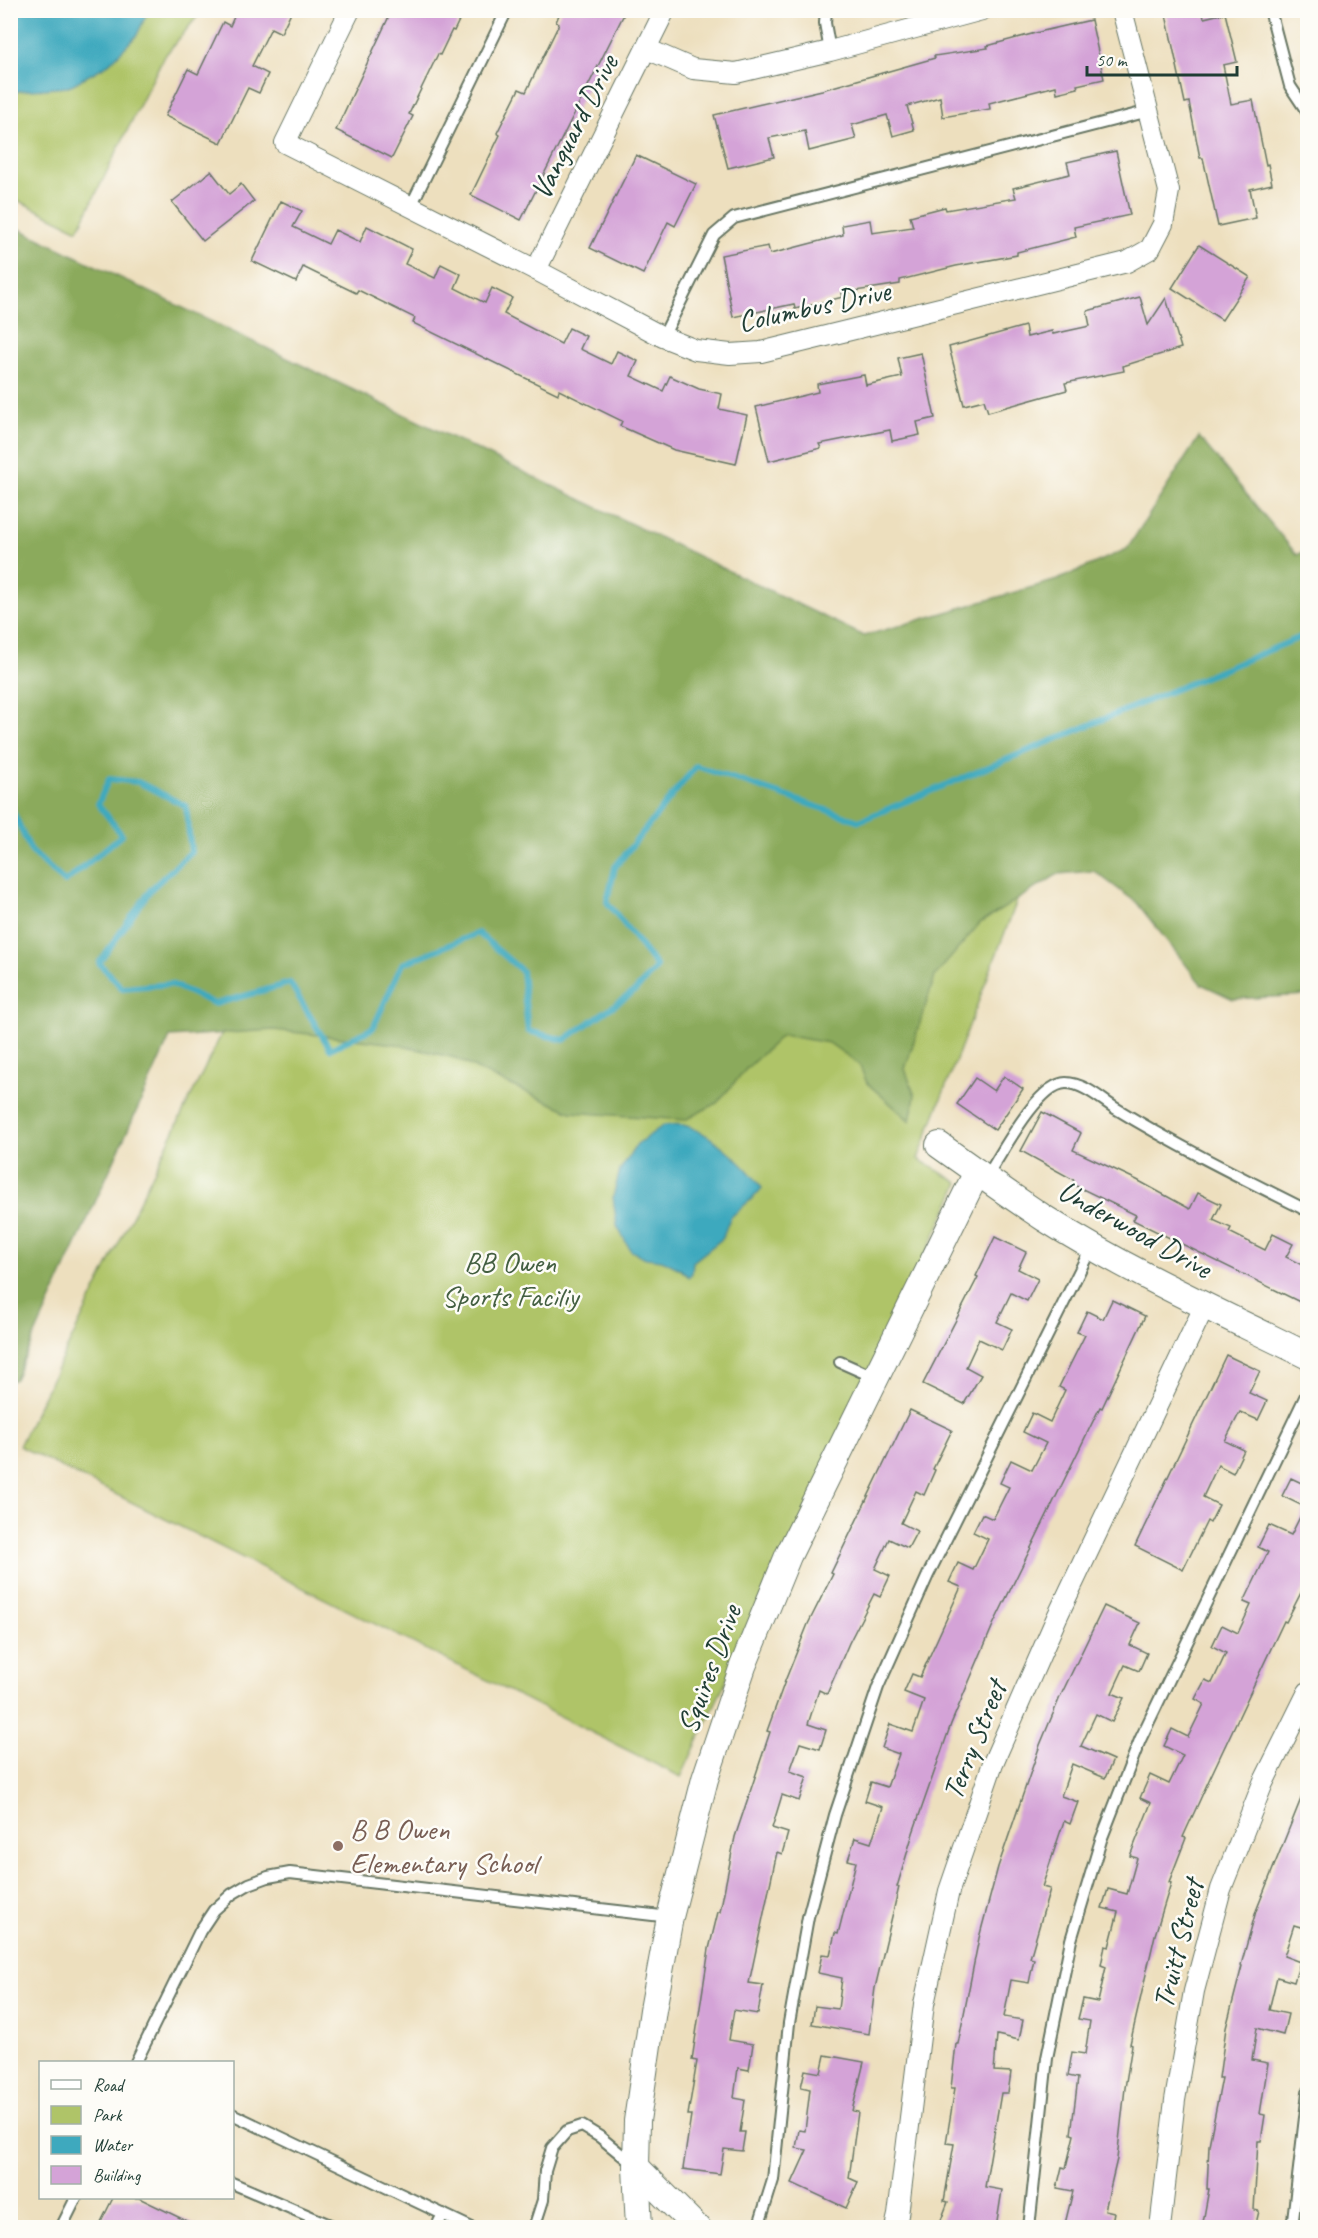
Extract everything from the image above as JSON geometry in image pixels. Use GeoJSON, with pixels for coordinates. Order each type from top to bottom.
{"type":"FeatureCollection","features":[{"type":"Feature","properties":{"kind":"street","name":"Columbus Drive"},"geometry":{"type":"LineString","coordinates":[[350,10],[285,143],[663,337],[696,350],[729,354],[761,352],[1127,262],[1150,249],[1163,224],[1169,191],[1122,10]]}},
{"type":"Feature","properties":{"kind":"street","name":"Vanguard Drive"},"geometry":{"type":"LineString","coordinates":[[536,270],[665,10]]}},
{"type":"Feature","properties":{"kind":"street"},"geometry":{"type":"LineString","coordinates":[[646,49],[693,69],[736,73],[830,51],[982,10]]}},
{"type":"Feature","properties":{"kind":"street","name":"Underwood Drive"},"geometry":{"type":"LineString","coordinates":[[939,1145],[1044,1218],[1092,1246],[1308,1356]]}},
{"type":"Feature","properties":{"kind":"street","name":"Squires Drive"},"geometry":{"type":"LineString","coordinates":[[639,2228],[636,2167],[637,2121],[653,2010],[670,1917],[705,1779],[743,1666],[788,1556],[876,1378],[982,1175]]}},
{"type":"Feature","properties":{"kind":"street","name":"Terry Street"},"geometry":{"type":"LineString","coordinates":[[895,2228],[924,2004],[949,1891],[993,1763],[1057,1617],[1206,1305]]}},
{"type":"Feature","properties":{"kind":"street","name":"Truitt Street"},"geometry":{"type":"LineString","coordinates":[[1160,2228],[1174,2100],[1192,2002],[1221,1889],[1263,1783],[1308,1692]]}},
{"type":"Feature","properties":{"kind":"street"},"geometry":{"type":"LineString","coordinates":[[636,2167],[697,2228]]}},
{"type":"Feature","properties":{"kind":"lane"},"geometry":{"type":"LineString","coordinates":[[410,208],[507,10]]}},
{"type":"Feature","properties":{"kind":"lane"},"geometry":{"type":"LineString","coordinates":[[826,10],[825,23],[830,51]]}},
{"type":"Feature","properties":{"kind":"lane"},"geometry":{"type":"LineString","coordinates":[[1270,10],[1290,87],[1308,113]]}},
{"type":"Feature","properties":{"kind":"lane"},"geometry":{"type":"LineString","coordinates":[[663,337],[714,235],[734,219],[1149,111]]}},
{"type":"Feature","properties":{"kind":"lane"},"geometry":{"type":"LineString","coordinates":[[982,1175],[1036,1100],[1050,1088],[1066,1083],[1082,1087],[1152,1131],[1308,1211]]}},
{"type":"Feature","properties":{"kind":"lane"},"geometry":{"type":"LineString","coordinates":[[758,2228],[773,2180],[789,2023],[808,1917],[835,1815],[878,1687],[928,1575],[1092,1246]]}},
{"type":"Feature","properties":{"kind":"lane"},"geometry":{"type":"LineString","coordinates":[[840,1362],[876,1378]]}},
{"type":"Feature","properties":{"kind":"lane"},"geometry":{"type":"LineString","coordinates":[[1029,2228],[1047,2058],[1071,1940],[1101,1840],[1140,1740],[1308,1391]]}},
{"type":"Feature","properties":{"kind":"lane"},"geometry":{"type":"LineString","coordinates":[[136,2061],[200,1931],[214,1910],[232,1894],[268,1877],[290,1873],[670,1917]]}},
{"type":"Feature","properties":{"kind":"lane"},"geometry":{"type":"LineString","coordinates":[[1292,2228],[1308,2092]]}},
{"type":"Feature","properties":{"kind":"lane"},"geometry":{"type":"LineString","coordinates":[[234,2115],[472,2228]]}},
{"type":"Feature","properties":{"kind":"lane"},"geometry":{"type":"LineString","coordinates":[[534,2228],[543,2200],[546,2171],[552,2148],[567,2131],[582,2126],[600,2137],[636,2167]]}},
{"type":"Feature","properties":{"kind":"lane"},"geometry":{"type":"LineString","coordinates":[[234,2184],[337,2228]]}},
{"type":"Feature","properties":{"kind":"lane"},"geometry":{"type":"LineString","coordinates":[[61,2228],[76,2199]]}},
{"type":"Feature","properties":{"kind":"lane"},"geometry":{"type":"LineString","coordinates":[[436,2228],[443,2214]]}},
{"type":"Feature","properties":{"kind":"green space"},"geometry":{"type":"Polygon","coordinates":[[[10,11],[202,11],[163,58],[78,230],[11,197],[10,11]]]}},
{"type":"Feature","properties":{"kind":"green space"},"geometry":{"type":"Polygon","coordinates":[[[11,225],[864,636],[1057,580],[1127,549],[1199,437],[1297,555],[1307,550],[1307,995],[1233,999],[1201,984],[1137,903],[1094,871],[1058,874],[980,923],[935,976],[905,1069],[915,1096],[910,1121],[867,1083],[859,1064],[829,1043],[782,1035],[747,1068],[717,1103],[685,1120],[571,1112],[455,1058],[396,1044],[274,1030],[170,1037],[15,1379],[11,1381],[11,225]]]}},
{"type":"Feature","properties":{"kind":"green space","name":"BB Owen Sports Faciliy"},"geometry":{"type":"Polygon","coordinates":[[[484,500],[1061,786],[918,1159],[959,1183],[681,1777],[19,1446],[484,500]]]}},
{"type":"Feature","properties":{"kind":"water"},"geometry":{"type":"Polygon","coordinates":[[[11,10],[148,11],[137,35],[109,64],[68,87],[19,91],[11,94],[11,10]]]}},
{"type":"Feature","properties":{"kind":"water"},"geometry":{"type":"Polygon","coordinates":[[[664,1125],[683,1125],[716,1142],[747,1169],[762,1188],[731,1217],[723,1238],[693,1262],[692,1273],[689,1277],[680,1269],[662,1260],[646,1258],[631,1251],[617,1226],[613,1197],[620,1170],[637,1144],[664,1125]]]}},
{"type":"Feature","properties":{"kind":"building"},"geometry":{"type":"Polygon","coordinates":[[[237,10],[292,10],[281,33],[271,28],[252,66],[268,74],[259,93],[248,88],[221,143],[165,116],[188,69],[198,74],[223,22],[230,26],[237,10]]]}},
{"type":"Feature","properties":{"kind":"building"},"geometry":{"type":"Polygon","coordinates":[[[392,10],[464,10],[440,55],[438,54],[409,114],[413,116],[392,158],[336,130],[392,10]]]}},
{"type":"Feature","properties":{"kind":"building"},"geometry":{"type":"Polygon","coordinates":[[[561,10],[626,10],[521,220],[471,195],[500,135],[497,133],[519,89],[526,92],[559,24],[556,22],[561,10]]]}},
{"type":"Feature","properties":{"kind":"building"},"geometry":{"type":"Polygon","coordinates":[[[1165,10],[1202,10],[1204,18],[1225,13],[1237,62],[1223,65],[1231,104],[1253,100],[1272,184],[1250,189],[1256,218],[1218,226],[1203,158],[1200,158],[1189,102],[1185,103],[1165,10]]]}},
{"type":"Feature","properties":{"kind":"building"},"geometry":{"type":"Polygon","coordinates":[[[1091,20],[1104,79],[1077,85],[1078,88],[1057,93],[1056,86],[989,103],[990,109],[943,117],[940,97],[907,106],[914,130],[893,136],[887,115],[852,125],[856,139],[809,151],[805,131],[769,138],[774,157],[728,168],[714,115],[822,90],[935,58],[934,56],[988,48],[987,46],[1091,20]]]}},
{"type":"Feature","properties":{"kind":"building"},"geometry":{"type":"Polygon","coordinates":[[[1116,151],[1130,215],[1074,227],[1076,237],[1017,252],[1017,255],[956,266],[900,280],[900,284],[842,293],[843,297],[795,309],[794,304],[733,317],[721,255],[768,246],[770,254],[843,235],[842,225],[870,220],[872,233],[913,227],[910,216],[945,207],[946,210],[1016,198],[1013,188],[1070,174],[1067,162],[1116,151]]]}},
{"type":"Feature","properties":{"kind":"building"},"geometry":{"type":"Polygon","coordinates":[[[636,155],[696,184],[675,226],[668,222],[643,274],[590,248],[636,155]]]}},
{"type":"Feature","properties":{"kind":"building"},"geometry":{"type":"Polygon","coordinates":[[[211,171],[229,194],[241,184],[254,201],[203,241],[172,202],[211,171]]]}},
{"type":"Feature","properties":{"kind":"building"},"geometry":{"type":"Polygon","coordinates":[[[281,201],[302,211],[293,227],[328,244],[335,230],[360,242],[367,226],[412,249],[405,264],[435,278],[441,264],[461,274],[455,288],[485,303],[492,288],[512,298],[504,314],[561,344],[569,328],[586,336],[580,349],[611,364],[617,351],[638,361],[631,376],[663,391],[670,376],[699,389],[722,394],[719,409],[747,415],[736,464],[674,450],[620,426],[622,421],[559,390],[558,394],[413,323],[415,318],[358,290],[356,293],[303,267],[296,282],[252,261],[281,201]]]}},
{"type":"Feature","properties":{"kind":"building"},"geometry":{"type":"Polygon","coordinates":[[[1199,245],[1250,277],[1222,320],[1172,288],[1199,245]]]}},
{"type":"Feature","properties":{"kind":"building"},"geometry":{"type":"Polygon","coordinates":[[[1140,297],[1148,325],[1166,298],[1181,348],[1123,366],[1124,371],[1065,383],[1067,390],[988,412],[984,400],[964,405],[949,347],[1025,326],[1027,337],[1090,326],[1087,311],[1140,297]]]}},
{"type":"Feature","properties":{"kind":"building"},"geometry":{"type":"Polygon","coordinates":[[[921,353],[935,418],[917,422],[920,435],[892,441],[890,430],[819,444],[821,448],[769,461],[756,407],[818,392],[817,384],[864,375],[866,385],[902,377],[898,358],[921,353]]]}},
{"type":"Feature","properties":{"kind":"building"},"geometry":{"type":"Polygon","coordinates":[[[1004,1076],[1023,1089],[995,1130],[957,1104],[975,1078],[994,1091],[1004,1076]]]}},
{"type":"Feature","properties":{"kind":"building"},"geometry":{"type":"Polygon","coordinates":[[[1042,1112],[1081,1133],[1073,1150],[1137,1180],[1190,1209],[1198,1193],[1221,1204],[1213,1220],[1231,1228],[1229,1232],[1265,1250],[1273,1234],[1293,1244],[1286,1257],[1308,1268],[1308,1306],[1133,1220],[1136,1215],[1072,1184],[1074,1180],[1021,1151],[1042,1112]]]}},
{"type":"Feature","properties":{"kind":"building"},"geometry":{"type":"Polygon","coordinates":[[[995,1237],[1026,1252],[1018,1269],[1038,1279],[1027,1301],[1011,1293],[997,1322],[1012,1329],[1002,1350],[979,1339],[966,1367],[981,1375],[964,1404],[923,1384],[978,1277],[976,1276],[995,1237]]]}},
{"type":"Feature","properties":{"kind":"building"},"geometry":{"type":"Polygon","coordinates":[[[1112,1300],[1145,1316],[1102,1408],[1100,1407],[993,1625],[951,1724],[897,1887],[899,1887],[875,1988],[869,2034],[812,2024],[815,2006],[838,2009],[842,1978],[818,1973],[822,1954],[830,1955],[835,1933],[838,1934],[856,1862],[848,1860],[855,1838],[871,1843],[883,1807],[865,1801],[871,1782],[887,1787],[899,1754],[882,1748],[890,1724],[913,1732],[924,1700],[904,1692],[912,1674],[920,1677],[961,1587],[949,1582],[958,1563],[973,1570],[988,1539],[973,1532],[982,1514],[993,1519],[1009,1487],[1000,1483],[1011,1460],[1032,1470],[1046,1443],[1023,1432],[1032,1413],[1050,1422],[1065,1390],[1059,1387],[1085,1335],[1077,1332],[1087,1311],[1103,1319],[1112,1300]]]}},
{"type":"Feature","properties":{"kind":"building"},"geometry":{"type":"Polygon","coordinates":[[[1226,1355],[1260,1371],[1249,1393],[1267,1401],[1258,1420],[1240,1412],[1225,1441],[1244,1450],[1233,1473],[1218,1465],[1203,1497],[1219,1505],[1210,1523],[1207,1521],[1183,1570],[1135,1546],[1226,1355]]]}},
{"type":"Feature","properties":{"kind":"building"},"geometry":{"type":"Polygon","coordinates":[[[910,1410],[952,1430],[933,1469],[935,1470],[924,1495],[916,1491],[901,1523],[917,1531],[908,1548],[889,1539],[875,1569],[890,1576],[880,1597],[874,1594],[827,1694],[819,1690],[808,1724],[826,1730],[820,1749],[800,1743],[790,1771],[807,1777],[799,1801],[782,1795],[772,1828],[788,1833],[782,1854],[777,1852],[749,1983],[763,1985],[758,2014],[734,2010],[729,2040],[753,2044],[749,2070],[738,2068],[734,2098],[745,2100],[740,2132],[745,2132],[742,2151],[724,2149],[720,2174],[683,2169],[691,2115],[688,2115],[697,2061],[692,2060],[709,1949],[718,1912],[720,1912],[735,1837],[770,1732],[767,1731],[808,1624],[910,1410]]]}},
{"type":"Feature","properties":{"kind":"building"},"geometry":{"type":"Polygon","coordinates":[[[1291,1478],[1308,1486],[1308,1579],[1286,1622],[1284,1621],[1209,1780],[1183,1837],[1186,1838],[1169,1882],[1171,1883],[1155,1935],[1130,2044],[1132,2045],[1117,2159],[1105,2210],[1114,2212],[1111,2228],[1064,2228],[1073,2191],[1057,2188],[1062,2167],[1066,2168],[1074,2135],[1071,2134],[1078,2078],[1068,2076],[1072,2052],[1085,2054],[1090,2021],[1078,2019],[1083,1999],[1098,2002],[1106,1967],[1101,1965],[1105,1946],[1109,1947],[1118,1912],[1102,1908],[1108,1889],[1127,1894],[1137,1858],[1130,1856],[1151,1803],[1140,1798],[1150,1775],[1169,1784],[1183,1755],[1164,1746],[1172,1729],[1188,1737],[1204,1704],[1195,1699],[1205,1680],[1212,1683],[1226,1653],[1212,1646],[1222,1625],[1238,1633],[1251,1605],[1244,1602],[1268,1552],[1258,1547],[1269,1525],[1291,1535],[1305,1507],[1282,1496],[1291,1478]]]}},
{"type":"Feature","properties":{"kind":"building"},"geometry":{"type":"Polygon","coordinates":[[[1104,1606],[1140,1623],[1130,1645],[1147,1653],[1139,1671],[1125,1665],[1112,1693],[1124,1698],[1112,1722],[1096,1714],[1081,1746],[1113,1760],[1105,1778],[1072,1764],[1061,1796],[1078,1802],[1070,1824],[1064,1821],[1042,1887],[1050,1889],[1030,1958],[1034,1959],[1029,1983],[1011,1980],[1004,2017],[1023,2020],[1019,2040],[997,2035],[994,2071],[1011,2072],[1008,2093],[1001,2093],[985,2187],[1002,2190],[996,2228],[938,2228],[948,2202],[944,2201],[954,2144],[946,2143],[955,2088],[951,2088],[956,2044],[958,2044],[979,1938],[998,1867],[1040,1745],[1060,1697],[1104,1606]]]}},
{"type":"Feature","properties":{"kind":"building"},"geometry":{"type":"Polygon","coordinates":[[[1307,1784],[1308,1919],[1304,1928],[1294,1925],[1284,1956],[1300,1962],[1294,1982],[1277,1977],[1269,2010],[1288,2014],[1283,2035],[1257,2028],[1252,2060],[1268,2063],[1260,2114],[1265,2115],[1261,2141],[1258,2141],[1254,2210],[1259,2211],[1255,2228],[1202,2228],[1209,2189],[1207,2189],[1209,2145],[1222,2078],[1219,2078],[1226,2028],[1256,1911],[1307,1784]]]}},
{"type":"Feature","properties":{"kind":"building"},"geometry":{"type":"Polygon","coordinates":[[[825,2055],[864,2062],[852,2111],[858,2112],[849,2178],[858,2182],[846,2208],[792,2183],[807,2150],[796,2148],[799,2130],[805,2131],[810,2089],[801,2087],[805,2070],[821,2073],[825,2055]]]}},
{"type":"Feature","properties":{"kind":"building"},"geometry":{"type":"Polygon","coordinates":[[[112,2199],[141,2199],[201,2228],[98,2228],[112,2199]]]}},
{"type":"Feature","properties":{"kind":"waterway"},"geometry":{"type":"LineString","coordinates":[[10,805],[31,851],[65,882],[122,835],[98,804],[109,779],[138,782],[186,806],[191,852],[151,889],[99,963],[122,988],[171,984],[215,1004],[290,983],[330,1049],[373,1028],[402,964],[478,933],[522,971],[528,1031],[564,1040],[635,991],[657,967],[607,902],[615,867],[696,766],[859,821],[1308,634]]}},
{"type":"Feature","properties":{"kind":"place","name":"B B Owen Elementary School"},"geometry":{"type":"Point","coordinates":[338,1846]}}]}
